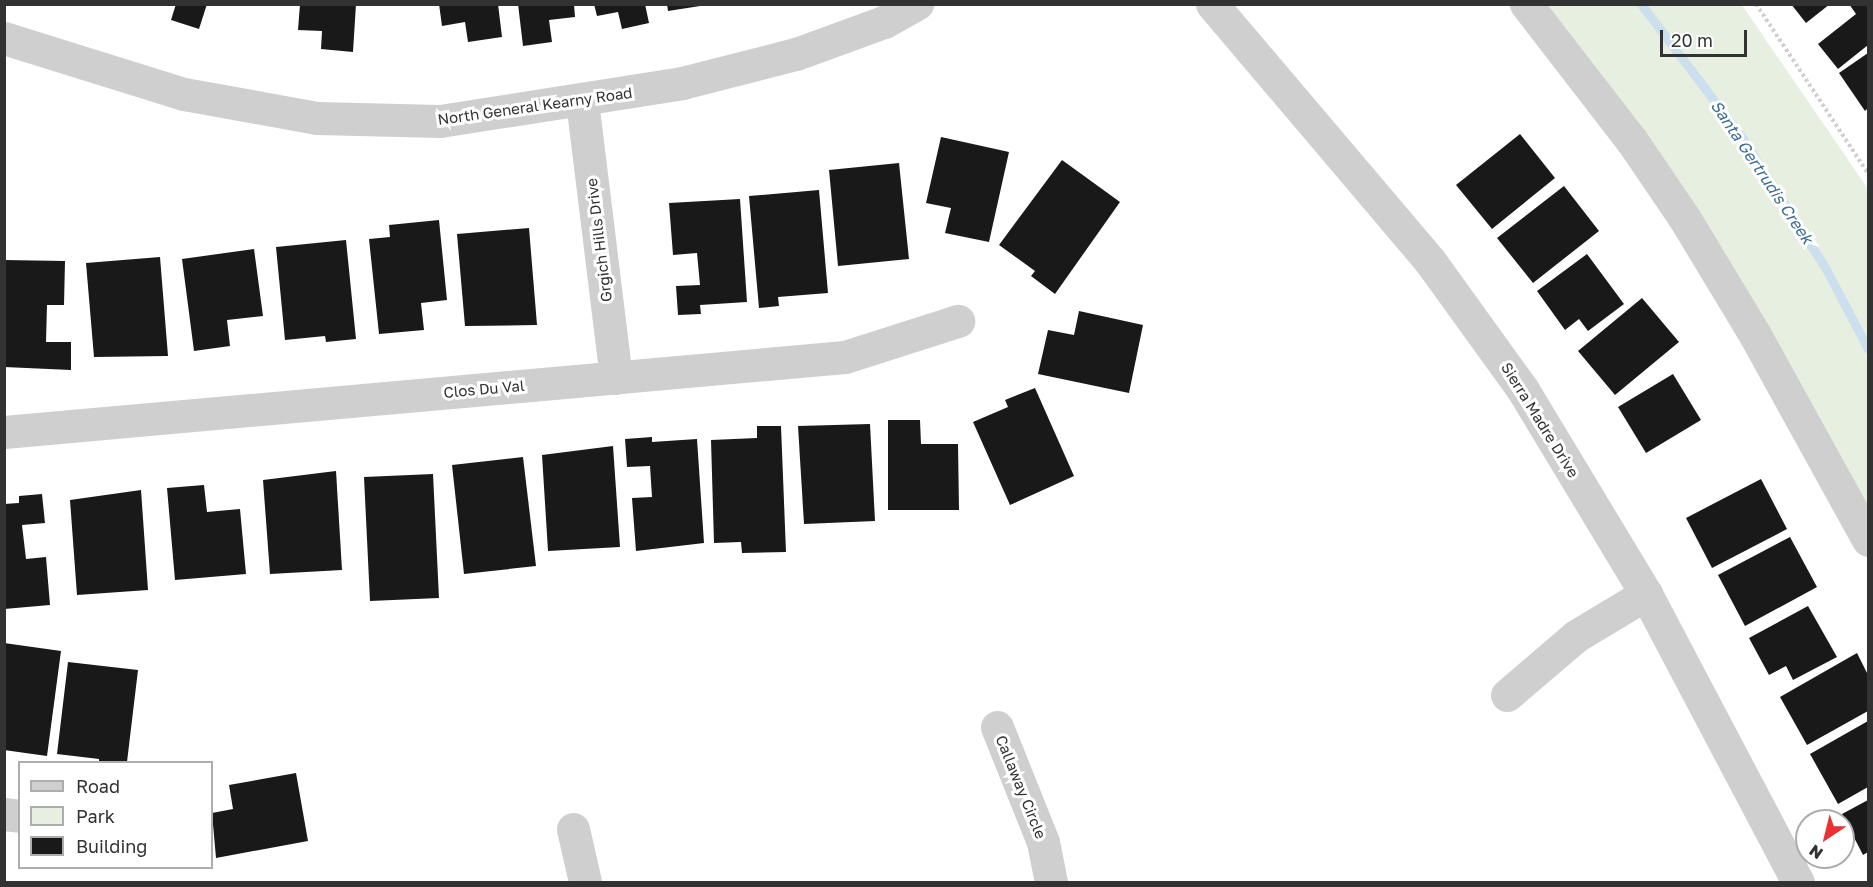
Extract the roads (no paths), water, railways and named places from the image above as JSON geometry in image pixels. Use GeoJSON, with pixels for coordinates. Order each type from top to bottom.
{"type":"FeatureCollection","features":[{"type":"Feature","properties":{"kind":"street","name":"North General Kearny Road"},"geometry":{"type":"LineString","coordinates":[[4,38],[184,93],[317,118],[440,121],[582,101],[682,83],[796,54],[884,22],[917,4]]}},
{"type":"Feature","properties":{"kind":"street","name":"Sierra Madre Drive"},"geometry":{"type":"LineString","coordinates":[[1212,4],[1443,279],[1523,390],[1646,594],[1798,882]]}},
{"type":"Feature","properties":{"kind":"street"},"geometry":{"type":"LineString","coordinates":[[1526,4],[1632,141],[1685,219],[1755,335],[1869,540]]}},
{"type":"Feature","properties":{"kind":"street","name":"Grgich Hills Drive"},"geometry":{"type":"LineString","coordinates":[[582,101],[615,378]]}},
{"type":"Feature","properties":{"kind":"street","name":"Clos Du Val"},"geometry":{"type":"LineString","coordinates":[[4,432],[845,357],[958,321]]}},
{"type":"Feature","properties":{"kind":"street"},"geometry":{"type":"LineString","coordinates":[[1507,695],[1576,636],[1646,594]]}},
{"type":"Feature","properties":{"kind":"street","name":"Callaway Circle"},"geometry":{"type":"LineString","coordinates":[[997,727],[1043,842],[1051,882]]}},
{"type":"Feature","properties":{"kind":"street"},"geometry":{"type":"LineString","coordinates":[[573,829],[585,882]]}},
{"type":"Feature","properties":{"kind":"waterway","name":"Santa Gertrudis Creek"},"geometry":{"type":"LineString","coordinates":[[1641,4],[1743,139],[1826,269],[1868,349]]}}]}
